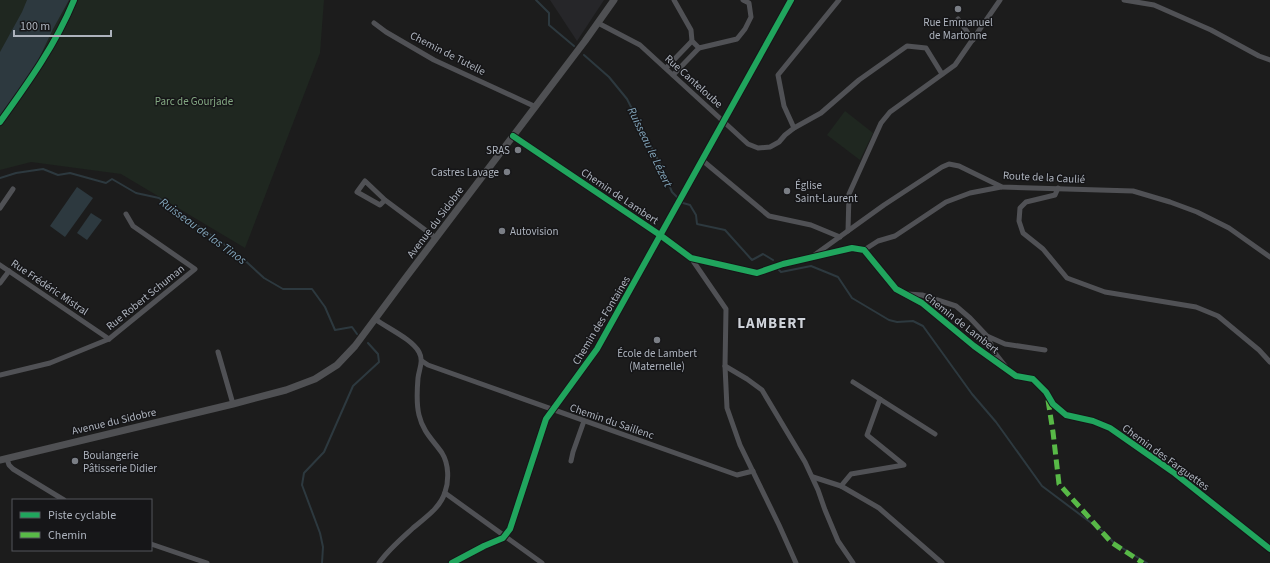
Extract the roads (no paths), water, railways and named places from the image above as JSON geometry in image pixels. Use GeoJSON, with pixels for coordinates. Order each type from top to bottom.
{"type":"FeatureCollection","features":[{"type":"Feature","properties":{"kind":"main road","name":"Avenue du Sidobre"},"geometry":{"type":"LineString","coordinates":[[3,459],[286,390],[315,379],[337,365],[355,346],[536,107],[614,0]]}},
{"type":"Feature","properties":{"kind":"street"},"geometry":{"type":"LineString","coordinates":[[674,0],[691,30],[692,41],[699,48]]}},
{"type":"Feature","properties":{"kind":"street"},"geometry":{"type":"LineString","coordinates":[[673,75],[699,48],[737,39],[745,29],[751,17],[749,3],[743,0]]}},
{"type":"Feature","properties":{"kind":"street"},"geometry":{"type":"LineString","coordinates":[[794,128],[784,106],[778,75],[839,0]]}},
{"type":"Feature","properties":{"kind":"street"},"geometry":{"type":"LineString","coordinates":[[848,230],[849,194],[880,123],[890,112],[955,64],[1000,0]]}},
{"type":"Feature","properties":{"kind":"street"},"geometry":{"type":"LineString","coordinates":[[1124,0],[1154,5],[1211,30],[1259,56],[1270,60]]}},
{"type":"Feature","properties":{"kind":"street"},"geometry":{"type":"LineString","coordinates":[[1154,5],[1158,0]]}},
{"type":"Feature","properties":{"kind":"street"},"geometry":{"type":"LineString","coordinates":[[958,19],[973,40]]}},
{"type":"Feature","properties":{"kind":"street","name":"Chemin de Tutelle"},"geometry":{"type":"LineString","coordinates":[[374,22],[386,32],[434,60],[536,107]]}},
{"type":"Feature","properties":{"kind":"street","name":"Rue Canteloube"},"geometry":{"type":"LineString","coordinates":[[598,23],[640,45],[748,144],[758,148],[770,147],[779,142],[794,128],[821,114],[859,80],[907,46],[926,48],[942,74]]}},
{"type":"Feature","properties":{"kind":"street"},"geometry":{"type":"LineString","coordinates":[[666,68],[692,41]]}},
{"type":"Feature","properties":{"kind":"street","name":"Chemin de Lambert"},"geometry":{"type":"LineString","coordinates":[[513,136],[660,235],[691,258],[757,273],[783,264],[852,248],[864,250],[896,289],[922,303],[974,346],[1016,376],[1033,379],[1046,392]]}},
{"type":"Feature","properties":{"kind":"street"},"geometry":{"type":"LineString","coordinates":[[702,160],[769,216],[811,225],[840,237]]}},
{"type":"Feature","properties":{"kind":"street","name":"Route de la Caulié"},"geometry":{"type":"LineString","coordinates":[[811,258],[848,230],[942,167],[949,164],[958,166],[1002,187],[1133,191],[1197,212],[1229,228],[1270,257]]}},
{"type":"Feature","properties":{"kind":"street"},"geometry":{"type":"LineString","coordinates":[[385,200],[380,205],[357,192],[365,181],[385,200],[436,238]]}},
{"type":"Feature","properties":{"kind":"street"},"geometry":{"type":"LineString","coordinates":[[864,250],[878,241],[895,236],[946,202],[970,193],[1002,187]]}},
{"type":"Feature","properties":{"kind":"street"},"geometry":{"type":"LineString","coordinates":[[1058,188],[1056,195],[1026,202],[1020,208],[1019,221],[1023,233],[1043,249],[1067,278],[1105,292],[1196,307],[1218,316],[1259,350],[1270,362]]}},
{"type":"Feature","properties":{"kind":"street"},"geometry":{"type":"LineString","coordinates":[[0,208],[13,189]]}},
{"type":"Feature","properties":{"kind":"street","name":"Rue Robert Schuman"},"geometry":{"type":"LineString","coordinates":[[0,375],[50,362],[109,339],[195,269],[134,226],[126,214]]}},
{"type":"Feature","properties":{"kind":"street","name":"Chemin des Fontaines"},"geometry":{"type":"LineString","coordinates":[[597,349],[660,235]]}},
{"type":"Feature","properties":{"kind":"street"},"geometry":{"type":"LineString","coordinates":[[691,258],[726,309],[725,366],[727,408],[740,445],[752,472],[796,563]]}},
{"type":"Feature","properties":{"kind":"street","name":"Rue Frédéric Mistral"},"geometry":{"type":"LineString","coordinates":[[0,265],[109,339]]}},
{"type":"Feature","properties":{"kind":"street"},"geometry":{"type":"LineString","coordinates":[[0,282],[9,270]]}},
{"type":"Feature","properties":{"kind":"street"},"geometry":{"type":"LineString","coordinates":[[905,294],[922,295],[956,306],[987,336],[995,353],[1009,371]]}},
{"type":"Feature","properties":{"kind":"street"},"geometry":{"type":"LineString","coordinates":[[375,319],[413,345],[419,352],[422,361],[418,377],[417,394],[419,414],[425,431],[443,455],[448,474],[445,493],[434,510],[404,536],[379,563]]}},
{"type":"Feature","properties":{"kind":"street"},"geometry":{"type":"LineString","coordinates":[[987,336],[1005,344],[1045,350]]}},
{"type":"Feature","properties":{"kind":"street"},"geometry":{"type":"LineString","coordinates":[[218,352],[233,404]]}},
{"type":"Feature","properties":{"kind":"street","name":"Chemin du Saillenc"},"geometry":{"type":"LineString","coordinates":[[422,361],[428,365],[736,476],[752,472]]}},
{"type":"Feature","properties":{"kind":"street"},"geometry":{"type":"LineString","coordinates":[[725,366],[762,390],[813,477],[838,541],[853,563]]}},
{"type":"Feature","properties":{"kind":"street"},"geometry":{"type":"LineString","coordinates":[[853,382],[935,434]]}},
{"type":"Feature","properties":{"kind":"street","name":"Chemin des Farguettes"},"geometry":{"type":"LineString","coordinates":[[1046,392],[1053,404],[1066,415],[1092,421],[1116,432],[1173,472],[1270,549]]}},
{"type":"Feature","properties":{"kind":"street"},"geometry":{"type":"LineString","coordinates":[[841,486],[851,474],[904,465],[867,435],[880,399]]}},
{"type":"Feature","properties":{"kind":"street"},"geometry":{"type":"LineString","coordinates":[[571,460],[584,421]]}},
{"type":"Feature","properties":{"kind":"street"},"geometry":{"type":"LineString","coordinates":[[3,459],[13,469],[62,499]]}},
{"type":"Feature","properties":{"kind":"street"},"geometry":{"type":"LineString","coordinates":[[813,477],[841,486],[879,508],[942,563]]}},
{"type":"Feature","properties":{"kind":"street"},"geometry":{"type":"LineString","coordinates":[[445,493],[506,535],[542,563]]}},
{"type":"Feature","properties":{"kind":"street"},"geometry":{"type":"LineString","coordinates":[[461,558],[503,538],[506,535]]}},
{"type":"Feature","properties":{"kind":"street"},"geometry":{"type":"LineString","coordinates":[[152,544],[207,563]]}},
{"type":"Feature","properties":{"kind":"waterway","name":"Ruisseau le Lézert"},"geometry":{"type":"LineString","coordinates":[[536,0],[549,13],[549,25],[574,46]]}},
{"type":"Feature","properties":{"kind":"waterway","name":"Ruisseau le Lézert"},"geometry":{"type":"LineString","coordinates":[[584,55],[609,77],[627,99],[661,166],[672,192],[683,203],[690,205],[696,215],[697,224],[725,230],[752,260],[763,254],[773,260]]}},
{"type":"Feature","properties":{"kind":"waterway","name":"Ruisseau de las Tinos"},"geometry":{"type":"LineString","coordinates":[[0,178],[16,173],[43,169],[58,175],[70,173],[106,183],[112,179],[136,193],[159,198],[239,255],[264,278],[283,289],[312,289],[325,307],[335,330],[352,327],[357,334]]}},
{"type":"Feature","properties":{"kind":"waterway"},"geometry":{"type":"LineString","coordinates":[[778,269],[781,272],[811,266],[838,277],[852,298],[889,320],[897,322],[913,321],[923,326],[972,394],[996,422],[1042,486],[1106,534],[1114,543],[1147,563]]}},
{"type":"Feature","properties":{"kind":"waterway","name":"Ruisseau de las Tinos"},"geometry":{"type":"LineString","coordinates":[[322,563],[323,547],[320,533],[302,485],[304,473],[324,452],[353,386],[379,362],[378,354],[368,343]]}},
{"type":"Feature","properties":{"kind":"place","name":"Rue Emmanuel de Martonne"},"geometry":{"type":"Point","coordinates":[958,9]}},
{"type":"Feature","properties":{"kind":"place","name":"SRAS"},"geometry":{"type":"Point","coordinates":[518,150]}},
{"type":"Feature","properties":{"kind":"place","name":"Castres Lavage"},"geometry":{"type":"Point","coordinates":[507,172]}},
{"type":"Feature","properties":{"kind":"place","name":"Église Saint-Laurent"},"geometry":{"type":"Point","coordinates":[787,191]}},
{"type":"Feature","properties":{"kind":"place","name":"Autovision"},"geometry":{"type":"Point","coordinates":[502,231]}},
{"type":"Feature","properties":{"kind":"place","name":"École de Lambert (Maternelle)"},"geometry":{"type":"Point","coordinates":[657,340]}},
{"type":"Feature","properties":{"kind":"place","name":"Boulangerie Pâtisserie Didier"},"geometry":{"type":"Point","coordinates":[75,461]}},
{"type":"Feature","properties":{"kind":"district","name":"LAMBERT"},"geometry":{"type":"Point","coordinates":[772,323]}},
{"type":"Feature","properties":{"kind":"park label","name":"Parc de Gourjade"},"geometry":{"type":"Point","coordinates":[194,101]}}]}
